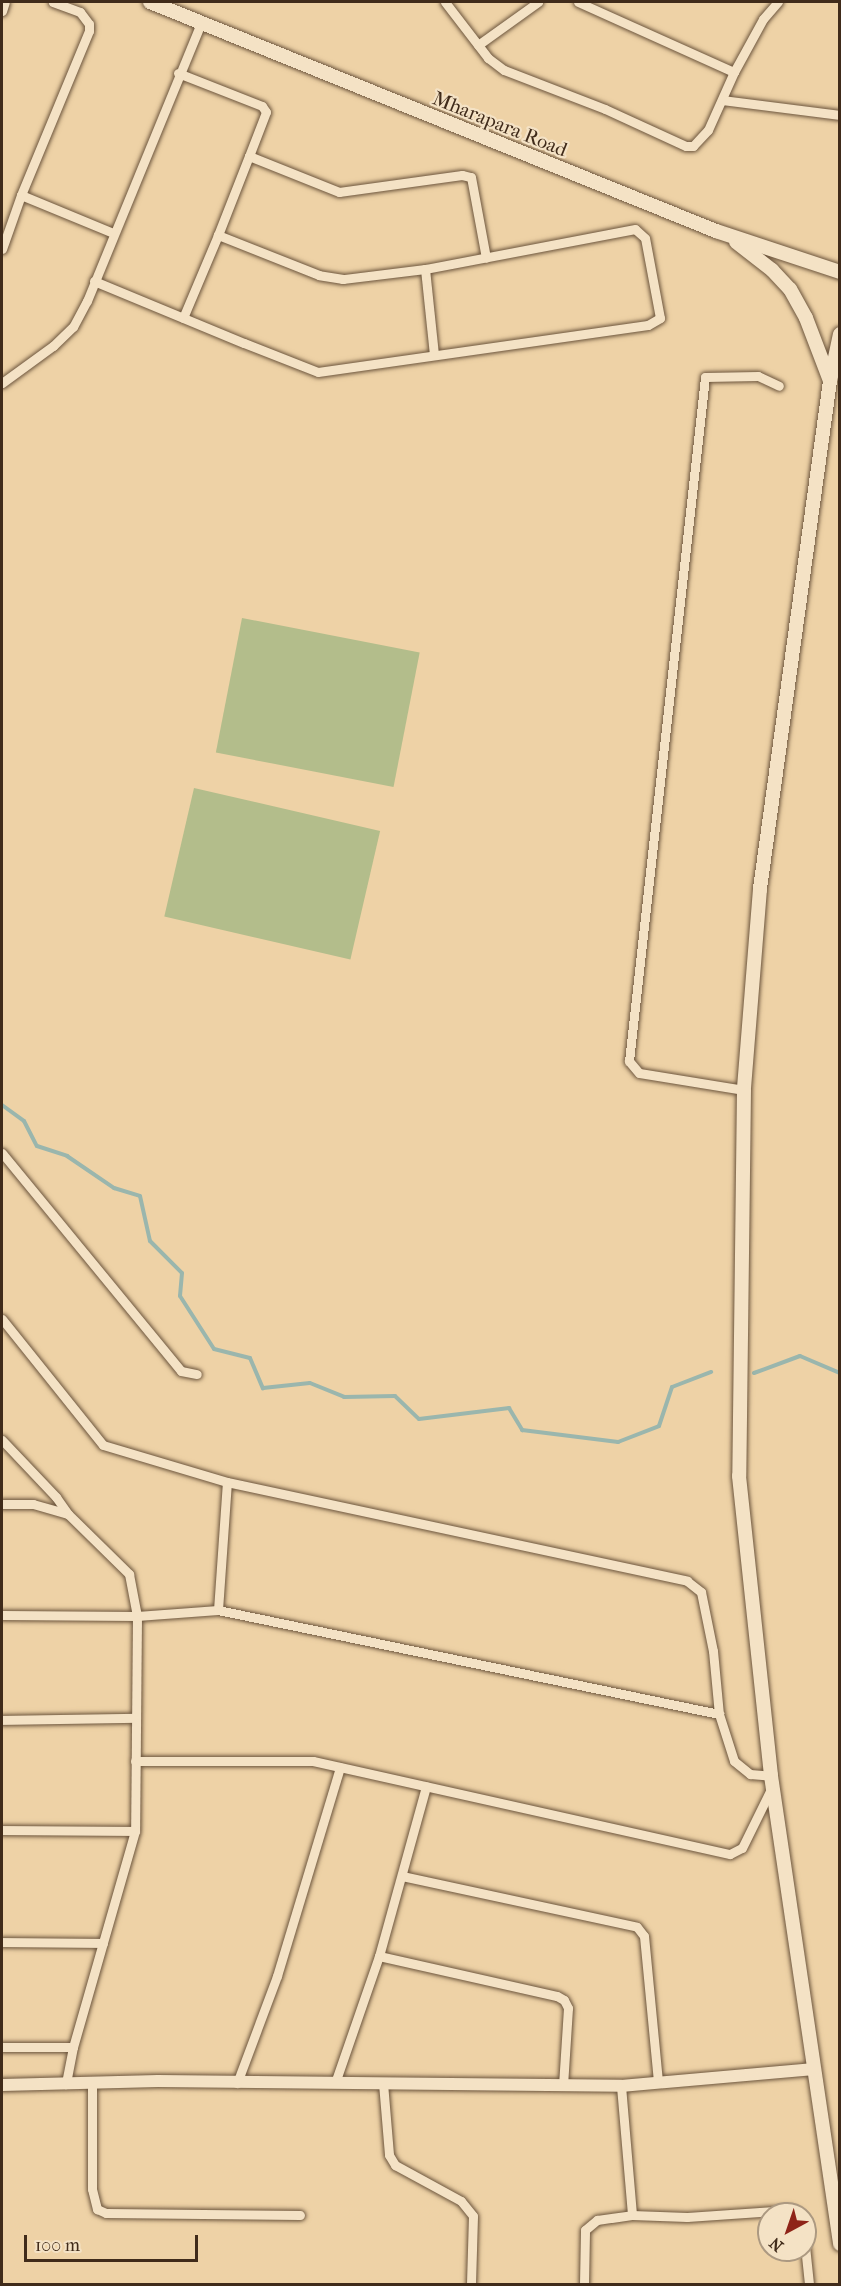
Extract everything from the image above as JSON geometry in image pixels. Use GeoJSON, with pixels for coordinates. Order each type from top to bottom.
{"type":"FeatureCollection","features":[{"type":"Feature","properties":{"kind":"main road","name":"Mharapara Road"},"geometry":{"type":"LineString","coordinates":[[150,2],[716,231],[840,272]]}},
{"type":"Feature","properties":{"kind":"main road"},"geometry":{"type":"LineString","coordinates":[[716,231],[756,256],[790,289],[806,318],[830,381]]}},
{"type":"Feature","properties":{"kind":"main road"},"geometry":{"type":"LineString","coordinates":[[840,334],[830,381],[760,888],[744,1090],[739,1476],[772,1782],[840,2244]]}},
{"type":"Feature","properties":{"kind":"street"},"geometry":{"type":"LineString","coordinates":[[2,11],[5,2]]}},
{"type":"Feature","properties":{"kind":"street"},"geometry":{"type":"LineString","coordinates":[[2,249],[21,195],[90,31],[89,24],[80,12],[53,2]]}},
{"type":"Feature","properties":{"kind":"street"},"geometry":{"type":"LineString","coordinates":[[445,2],[488,58],[504,70],[605,109],[687,146],[693,146],[704,137],[734,72],[763,19],[778,2]]}},
{"type":"Feature","properties":{"kind":"street"},"geometry":{"type":"LineString","coordinates":[[478,45],[538,2]]}},
{"type":"Feature","properties":{"kind":"street"},"geometry":{"type":"LineString","coordinates":[[578,2],[734,72]]}},
{"type":"Feature","properties":{"kind":"street"},"geometry":{"type":"LineString","coordinates":[[2,382],[53,346],[73,327],[201,23]]}},
{"type":"Feature","properties":{"kind":"street"},"geometry":{"type":"LineString","coordinates":[[178,73],[262,106],[266,112],[218,236],[183,318]]}},
{"type":"Feature","properties":{"kind":"street"},"geometry":{"type":"LineString","coordinates":[[722,100],[840,115]]}},
{"type":"Feature","properties":{"kind":"street"},"geometry":{"type":"LineString","coordinates":[[249,156],[339,192],[462,175],[471,177],[486,258]]}},
{"type":"Feature","properties":{"kind":"street"},"geometry":{"type":"LineString","coordinates":[[21,195],[113,233]]}},
{"type":"Feature","properties":{"kind":"street"},"geometry":{"type":"LineString","coordinates":[[94,281],[318,372],[648,325],[660,318],[645,238],[635,229],[425,269],[343,279],[329,278],[218,236]]}},
{"type":"Feature","properties":{"kind":"street"},"geometry":{"type":"LineString","coordinates":[[425,269],[434,355]]}},
{"type":"Feature","properties":{"kind":"street"},"geometry":{"type":"LineString","coordinates":[[744,1090],[639,1073],[629,1061],[705,377],[758,376],[779,386]]}},
{"type":"Feature","properties":{"kind":"street"},"geometry":{"type":"LineString","coordinates":[[2,1153],[181,1371],[196,1374]]}},
{"type":"Feature","properties":{"kind":"street"},"geometry":{"type":"LineString","coordinates":[[2,1318],[104,1445],[227,1482],[687,1581],[700,1592],[713,1651],[719,1714],[734,1761],[750,1774],[772,1782],[742,1848],[730,1854],[313,1761],[135,1761]]}},
{"type":"Feature","properties":{"kind":"street"},"geometry":{"type":"LineString","coordinates":[[2,1440],[56,1497],[68,1514],[129,1574],[137,1616],[134,1718],[135,1831],[72,2047],[66,2084]]}},
{"type":"Feature","properties":{"kind":"street"},"geometry":{"type":"LineString","coordinates":[[218,1610],[227,1482]]}},
{"type":"Feature","properties":{"kind":"street"},"geometry":{"type":"LineString","coordinates":[[2,1504],[33,1504],[68,1514]]}},
{"type":"Feature","properties":{"kind":"street"},"geometry":{"type":"LineString","coordinates":[[2,1615],[137,1616],[218,1610],[719,1714]]}},
{"type":"Feature","properties":{"kind":"street"},"geometry":{"type":"LineString","coordinates":[[2,1720],[134,1718]]}},
{"type":"Feature","properties":{"kind":"street"},"geometry":{"type":"LineString","coordinates":[[237,2083],[277,1976],[340,1767]]}},
{"type":"Feature","properties":{"kind":"street"},"geometry":{"type":"LineString","coordinates":[[335,2083],[378,1956],[426,1786]]}},
{"type":"Feature","properties":{"kind":"street"},"geometry":{"type":"LineString","coordinates":[[2,1830],[135,1831]]}},
{"type":"Feature","properties":{"kind":"street"},"geometry":{"type":"LineString","coordinates":[[402,1876],[637,1928],[644,1936],[658,2082]]}},
{"type":"Feature","properties":{"kind":"street"},"geometry":{"type":"LineString","coordinates":[[2,1942],[103,1943]]}},
{"type":"Feature","properties":{"kind":"street"},"geometry":{"type":"LineString","coordinates":[[378,1956],[557,1995],[564,2000],[567,2008],[563,2085]]}},
{"type":"Feature","properties":{"kind":"street"},"geometry":{"type":"LineString","coordinates":[[2,2047],[72,2047]]}},
{"type":"Feature","properties":{"kind":"street"},"geometry":{"type":"LineString","coordinates":[[2,2085],[158,2081],[621,2086],[814,2069]]}},
{"type":"Feature","properties":{"kind":"street"},"geometry":{"type":"LineString","coordinates":[[383,2083],[389,2155],[395,2165],[461,2201],[473,2216],[471,2284]]}},
{"type":"Feature","properties":{"kind":"street"},"geometry":{"type":"LineString","coordinates":[[92,2084],[92,2188],[97,2209],[106,2213],[300,2215]]}},
{"type":"Feature","properties":{"kind":"street"},"geometry":{"type":"LineString","coordinates":[[621,2086],[632,2215]]}},
{"type":"Feature","properties":{"kind":"street"},"geometry":{"type":"LineString","coordinates":[[584,2284],[585,2235],[588,2226],[597,2220],[632,2215],[687,2217],[757,2212]]}},
{"type":"Feature","properties":{"kind":"street"},"geometry":{"type":"LineString","coordinates":[[807,2262],[809,2284]]}},
{"type":"Feature","properties":{"kind":"green space"},"geometry":{"type":"Polygon","coordinates":[[[242,618],[420,653],[394,787],[216,752],[242,618]]]}},
{"type":"Feature","properties":{"kind":"green space"},"geometry":{"type":"Polygon","coordinates":[[[194,788],[380,831],[350,960],[164,917],[194,788]]]}},
{"type":"Feature","properties":{"kind":"waterway"},"geometry":{"type":"LineString","coordinates":[[2,1105],[24,1121],[37,1146],[67,1156],[114,1188],[140,1196],[150,1241],[182,1273],[180,1296],[214,1349],[250,1358],[263,1388],[310,1383],[344,1397],[395,1396],[419,1419],[509,1408],[522,1430],[618,1442],[659,1426],[672,1387],[711,1372]]}},
{"type":"Feature","properties":{"kind":"waterway"},"geometry":{"type":"LineString","coordinates":[[754,1373],[800,1356],[840,1373]]}}]}
